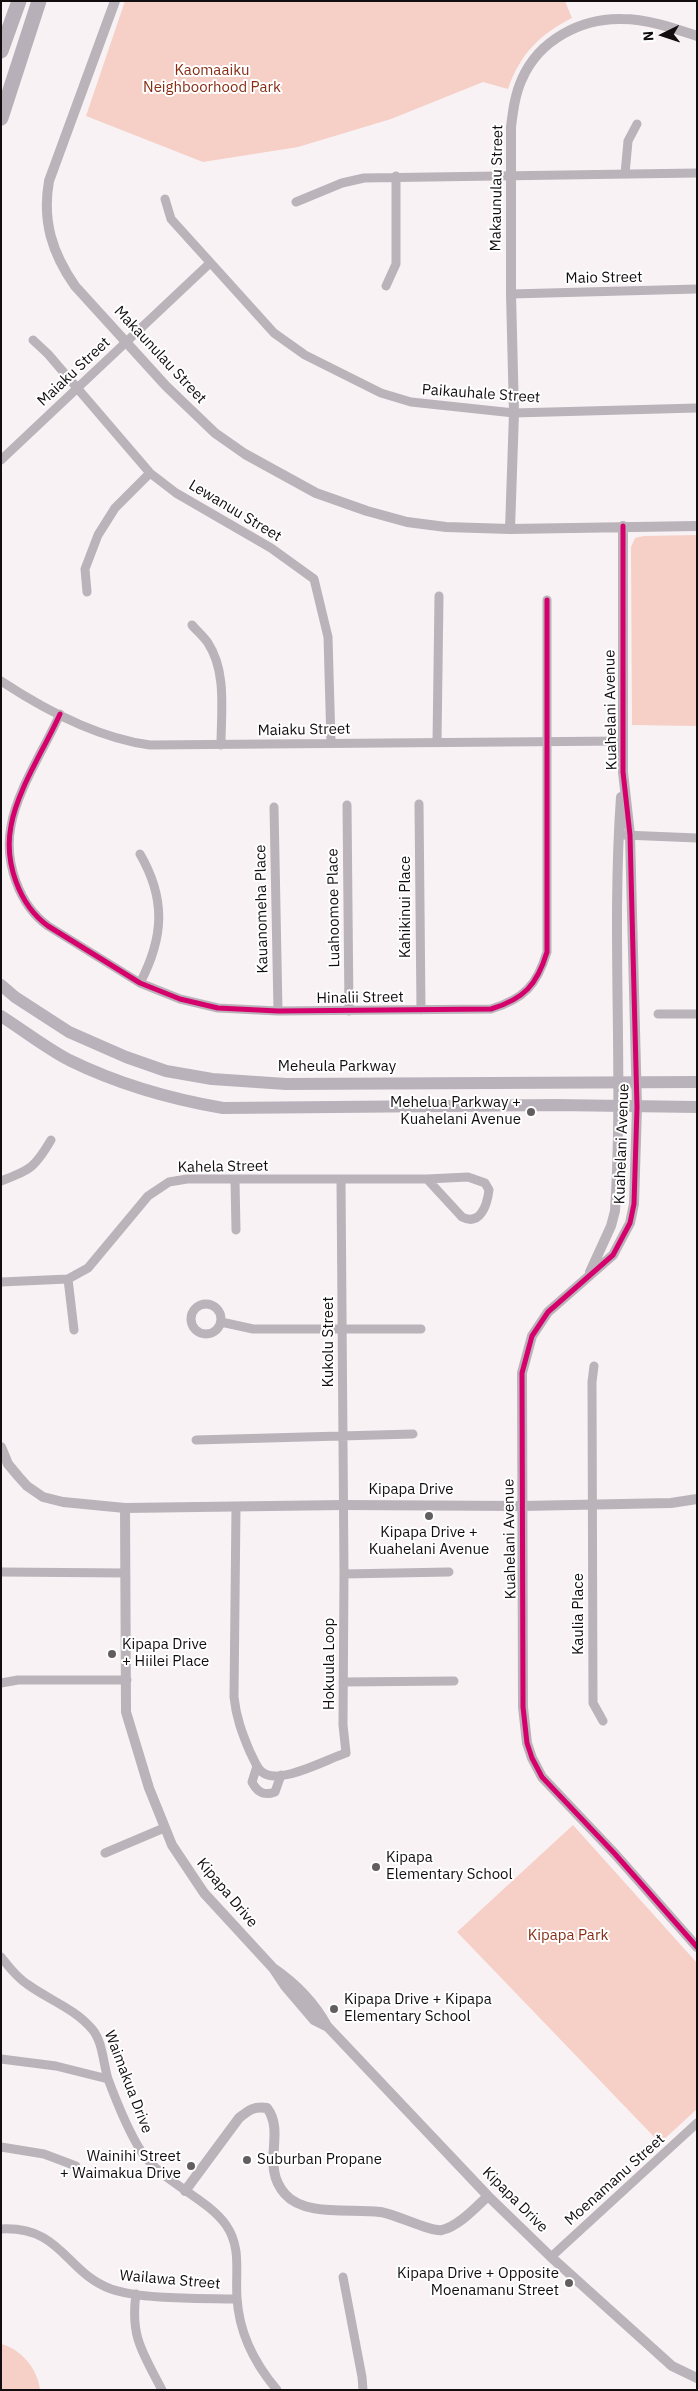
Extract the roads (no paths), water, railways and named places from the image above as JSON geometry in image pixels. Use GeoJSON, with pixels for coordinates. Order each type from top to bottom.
{"type":"FeatureCollection","features":[{"type":"Feature","properties":{"kind":"highway"},"geometry":{"type":"LineString","coordinates":[[1,51],[19,1]]}},
{"type":"Feature","properties":{"kind":"highway"},"geometry":{"type":"LineString","coordinates":[[1,118],[39,1]]}},
{"type":"Feature","properties":{"kind":"main road","name":"Meheula Parkway"},"geometry":{"type":"LineString","coordinates":[[1,985],[15,998],[70,1032],[126,1057],[166,1071],[212,1079],[286,1084],[697,1082]]}},
{"type":"Feature","properties":{"kind":"main road"},"geometry":{"type":"LineString","coordinates":[[1,1016],[68,1059],[120,1082],[187,1102],[223,1108],[697,1107]]}},
{"type":"Feature","properties":{"kind":"street","name":"Makaunulau Street"},"geometry":{"type":"LineString","coordinates":[[115,1],[81,96],[55,160],[46,197],[46,219],[50,240],[64,270],[75,286],[166,386],[215,433],[244,454],[316,493],[367,512],[407,522],[446,527],[510,529],[697,526]]}},
{"type":"Feature","properties":{"kind":"street","name":"Makaunulau Street"},"geometry":{"type":"LineString","coordinates":[[510,529],[514,413],[511,294],[512,119],[514,102],[522,78],[536,57],[558,36],[583,24],[623,18],[644,21],[697,36]]}},
{"type":"Feature","properties":{"kind":"street"},"geometry":{"type":"LineString","coordinates":[[625,174],[628,141],[638,124]]}},
{"type":"Feature","properties":{"kind":"street"},"geometry":{"type":"LineString","coordinates":[[296,202],[342,183],[364,178],[396,176],[697,173]]}},
{"type":"Feature","properties":{"kind":"street"},"geometry":{"type":"LineString","coordinates":[[386,286],[396,264],[396,176]]}},
{"type":"Feature","properties":{"kind":"street","name":"Paikauhale Street"},"geometry":{"type":"LineString","coordinates":[[166,199],[171,220],[274,332],[304,355],[381,393],[410,402],[514,413],[697,408]]}},
{"type":"Feature","properties":{"kind":"street","name":"Maiaku Street"},"geometry":{"type":"LineString","coordinates":[[1,460],[210,263]]}},
{"type":"Feature","properties":{"kind":"street","name":"Maio Street"},"geometry":{"type":"LineString","coordinates":[[511,294],[697,289]]}},
{"type":"Feature","properties":{"kind":"street","name":"Lewanuu Street"},"geometry":{"type":"LineString","coordinates":[[33,340],[150,473],[176,493],[271,548],[314,579],[328,637],[331,744]]}},
{"type":"Feature","properties":{"kind":"street"},"geometry":{"type":"LineString","coordinates":[[87,592],[85,569],[98,534],[115,508],[150,473]]}},
{"type":"Feature","properties":{"kind":"street","name":"Kuahelani Avenue"},"geometry":{"type":"LineString","coordinates":[[588,1275],[611,1226],[615,1210],[618,1083],[616,913],[618,834],[623,772],[622,526]]}},
{"type":"Feature","properties":{"kind":"street"},"geometry":{"type":"LineString","coordinates":[[437,742],[439,596]]}},
{"type":"Feature","properties":{"kind":"street","name":"Hinalii Street"},"geometry":{"type":"LineString","coordinates":[[60,714],[6,825],[13,873],[20,894],[37,918],[140,983],[197,1004],[236,1010],[278,1012],[491,1009],[505,1005],[530,988],[540,974],[548,952],[547,600]]}},
{"type":"Feature","properties":{"kind":"street"},"geometry":{"type":"LineString","coordinates":[[192,626],[208,643],[216,661],[221,680],[221,745]]}},
{"type":"Feature","properties":{"kind":"street","name":"Maiaku Street"},"geometry":{"type":"LineString","coordinates":[[1,681],[25,697],[60,714],[110,737],[129,742],[221,745],[623,741]]}},
{"type":"Feature","properties":{"kind":"street","name":"Kuahelani Avenue"},"geometry":{"type":"LineString","coordinates":[[623,772],[630,835],[637,1083],[636,1178],[630,1223],[613,1255],[548,1312],[532,1336],[526,1354],[522,1373],[523,1707],[527,1743],[542,1777],[697,1946]]}},
{"type":"Feature","properties":{"kind":"street","name":"Kahikinui Place"},"geometry":{"type":"LineString","coordinates":[[419,804],[421,1010]]}},
{"type":"Feature","properties":{"kind":"street","name":"Luahoomoe Place"},"geometry":{"type":"LineString","coordinates":[[347,805],[349,1010]]}},
{"type":"Feature","properties":{"kind":"street","name":"Kauanomeha Place"},"geometry":{"type":"LineString","coordinates":[[274,807],[278,1012]]}},
{"type":"Feature","properties":{"kind":"street"},"geometry":{"type":"LineString","coordinates":[[618,834],[697,838]]}},
{"type":"Feature","properties":{"kind":"street"},"geometry":{"type":"LineString","coordinates":[[140,854],[152,875],[157,894],[159,926],[148,967],[140,983]]}},
{"type":"Feature","properties":{"kind":"street"},"geometry":{"type":"LineString","coordinates":[[658,1014],[697,1014]]}},
{"type":"Feature","properties":{"kind":"street"},"geometry":{"type":"LineString","coordinates":[[1,1181],[30,1169],[40,1159],[51,1140]]}},
{"type":"Feature","properties":{"kind":"street","name":"Kahela Street"},"geometry":{"type":"LineString","coordinates":[[1,1282],[68,1279],[88,1268],[148,1196],[158,1187],[169,1182],[187,1179],[340,1180],[468,1177],[484,1183],[489,1190],[488,1199],[480,1215],[475,1220],[469,1221],[462,1217],[427,1179]]}},
{"type":"Feature","properties":{"kind":"street"},"geometry":{"type":"LineString","coordinates":[[235,1180],[236,1230]]}},
{"type":"Feature","properties":{"kind":"street","name":"Kukolu Street"},"geometry":{"type":"LineString","coordinates":[[340,1180],[343,1328],[343,1505]]}},
{"type":"Feature","properties":{"kind":"street"},"geometry":{"type":"LineString","coordinates":[[68,1279],[74,1330]]}},
{"type":"Feature","properties":{"kind":"street"},"geometry":{"type":"LineString","coordinates":[[220,1322],[253,1329],[421,1329]]}},
{"type":"Feature","properties":{"kind":"street","name":"Kaulia Place"},"geometry":{"type":"LineString","coordinates":[[594,1366],[592,1382],[592,1702],[603,1721]]}},
{"type":"Feature","properties":{"kind":"street"},"geometry":{"type":"LineString","coordinates":[[196,1440],[413,1434]]}},
{"type":"Feature","properties":{"kind":"street","name":"Kipapa Drive"},"geometry":{"type":"LineString","coordinates":[[1,1447],[8,1464],[18,1476],[27,1486],[43,1497],[63,1502],[125,1508],[343,1505],[522,1506],[696,1502]]}},
{"type":"Feature","properties":{"kind":"street","name":"Hokuula Loop"},"geometry":{"type":"LineString","coordinates":[[281,1776],[346,1754],[343,1725],[343,1505]]}},
{"type":"Feature","properties":{"kind":"street"},"geometry":{"type":"LineString","coordinates":[[236,1507],[234,1697],[239,1727],[257,1766],[264,1773],[272,1776],[281,1776],[275,1792],[262,1793],[255,1788],[252,1782],[257,1766]]}},
{"type":"Feature","properties":{"kind":"street","name":"Kipapa Drive"},"geometry":{"type":"LineString","coordinates":[[125,1508],[126,1712],[129,1727],[164,1828],[182,1861],[204,1894],[273,1968],[291,1981],[318,2011],[327,2026],[488,2196],[551,2257],[672,2366],[697,2378]]}},
{"type":"Feature","properties":{"kind":"street"},"geometry":{"type":"LineString","coordinates":[[1,1572],[126,1573]]}},
{"type":"Feature","properties":{"kind":"street"},"geometry":{"type":"LineString","coordinates":[[344,1574],[449,1572]]}},
{"type":"Feature","properties":{"kind":"street"},"geometry":{"type":"LineString","coordinates":[[1,1683],[18,1680],[126,1680]]}},
{"type":"Feature","properties":{"kind":"street"},"geometry":{"type":"LineString","coordinates":[[343,1682],[454,1681]]}},
{"type":"Feature","properties":{"kind":"street"},"geometry":{"type":"LineString","coordinates":[[104,1853],[164,1828]]}},
{"type":"Feature","properties":{"kind":"street","name":"Kuahelani Avenue"},"geometry":{"type":"LineString","coordinates":[[687,1934],[697,1941]]}},
{"type":"Feature","properties":{"kind":"street","name":"Waimakua Drive"},"geometry":{"type":"LineString","coordinates":[[1,1957],[13,1973],[28,1985],[77,2013],[94,2030],[100,2044],[108,2078],[127,2124],[142,2152],[226,2225],[238,2256],[237,2299],[242,2331],[266,2376],[277,2390]]}},
{"type":"Feature","properties":{"kind":"street"},"geometry":{"type":"LineString","coordinates":[[1,2059],[56,2066],[108,2078]]}},
{"type":"Feature","properties":{"kind":"street"},"geometry":{"type":"LineString","coordinates":[[185,2191],[239,2118],[250,2109],[257,2107],[267,2108],[275,2122],[272,2159],[274,2177],[285,2194],[302,2206],[320,2210],[382,2212],[402,2217],[432,2229],[442,2230],[454,2225],[488,2196]]}},
{"type":"Feature","properties":{"kind":"street","name":"Moenamanu Street"},"geometry":{"type":"LineString","coordinates":[[551,2257],[697,2123]]}},
{"type":"Feature","properties":{"kind":"street"},"geometry":{"type":"LineString","coordinates":[[1,2147],[44,2154],[76,2166]]}},
{"type":"Feature","properties":{"kind":"street","name":"Wailawa Street"},"geometry":{"type":"LineString","coordinates":[[1,2229],[15,2229],[46,2238],[97,2282],[113,2289],[136,2294],[237,2299]]}},
{"type":"Feature","properties":{"kind":"street"},"geometry":{"type":"LineString","coordinates":[[343,2277],[362,2377],[362,2390]]}},
{"type":"Feature","properties":{"kind":"street"},"geometry":{"type":"LineString","coordinates":[[136,2294],[133,2314],[134,2331],[162,2390]]}},
{"type":"Feature","properties":{"kind":"place","name":"Mehelua Parkway + Kuahelani Avenue"},"geometry":{"type":"Point","coordinates":[531,1112]}},
{"type":"Feature","properties":{"kind":"place","name":"Kipapa Drive + Kuahelani Avenue"},"geometry":{"type":"Point","coordinates":[429,1516]}},
{"type":"Feature","properties":{"kind":"place","name":"Kipapa Drive + Hiilei Place"},"geometry":{"type":"Point","coordinates":[112,1654]}},
{"type":"Feature","properties":{"kind":"place","name":"Kipapa Elementary School"},"geometry":{"type":"Point","coordinates":[376,1867]}},
{"type":"Feature","properties":{"kind":"place","name":"Kipapa Drive + Kipapa Elementary School"},"geometry":{"type":"Point","coordinates":[334,2009]}},
{"type":"Feature","properties":{"kind":"place","name":"Suburban Propane"},"geometry":{"type":"Point","coordinates":[247,2160]}},
{"type":"Feature","properties":{"kind":"place","name":"Wainihi Street + Waimakua Drive"},"geometry":{"type":"Point","coordinates":[191,2166]}},
{"type":"Feature","properties":{"kind":"place","name":"Kipapa Drive + Opposite Moenamanu Street"},"geometry":{"type":"Point","coordinates":[569,2283]}},
{"type":"Feature","properties":{"kind":"park label","name":"Kaomaaiku Neighboorhood Park"},"geometry":{"type":"Point","coordinates":[212,80]}},
{"type":"Feature","properties":{"kind":"park label","name":"Kipapa Park"},"geometry":{"type":"Point","coordinates":[568,1936]}}]}
